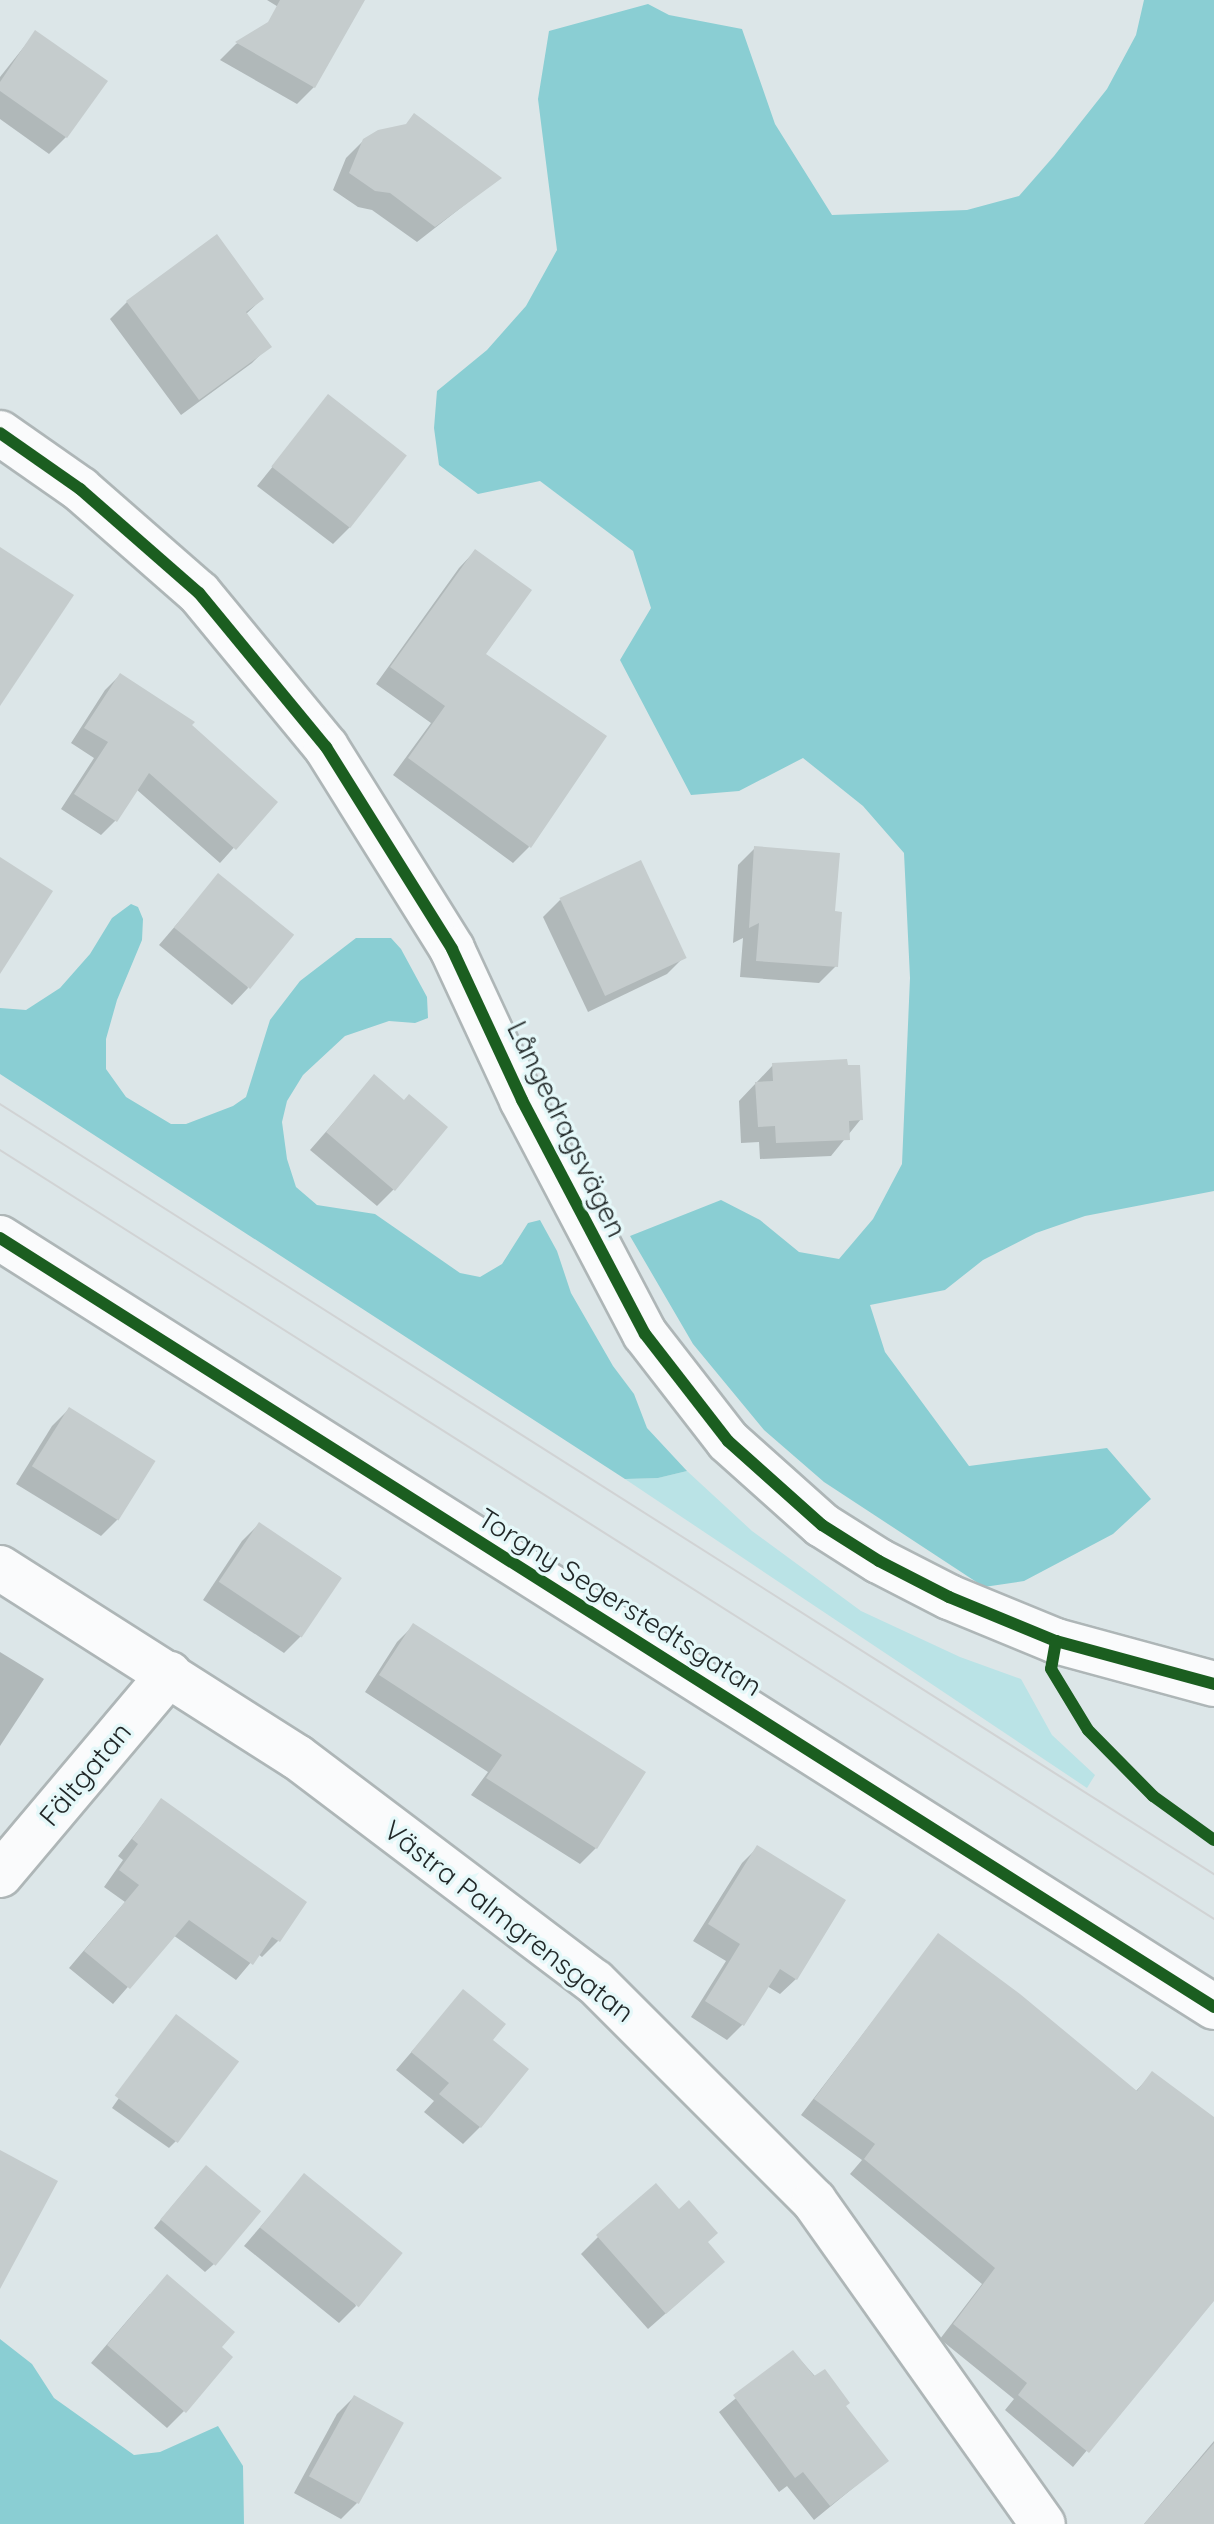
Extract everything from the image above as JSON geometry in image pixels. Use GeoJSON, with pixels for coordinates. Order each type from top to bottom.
{"type":"FeatureCollection","features":[{"type":"Feature","properties":{"kind":"street","name":"Långedragsvägen"},"geometry":{"type":"LineString","coordinates":[[0,433],[80,489],[199,593],[326,747],[452,949],[522,1100],[645,1334],[728,1441],[822,1525],[879,1561],[949,1597],[1056,1641],[1214,1684]]}},
{"type":"Feature","properties":{"kind":"street","name":"Torgny Segerstedtsgatan"},"geometry":{"type":"LineString","coordinates":[[0,1238],[1214,2007]]}},
{"type":"Feature","properties":{"kind":"street","name":"Västra Palmgrensgatan"},"geometry":{"type":"LineString","coordinates":[[0,1568],[297,1757],[595,1982],[814,2201],[1043,2524]]}},
{"type":"Feature","properties":{"kind":"street","name":"Fältgatan"},"geometry":{"type":"LineString","coordinates":[[0,1875],[169,1674]]}},
{"type":"Feature","properties":{"kind":"shaded area"},"geometry":{"type":"Polygon","coordinates":[[[1144,0],[1214,0],[1214,1191],[1085,1216],[1036,1233],[983,1260],[945,1290],[870,1305],[885,1352],[969,1466],[1107,1448],[1151,1499],[1113,1534],[1024,1581],[984,1587],[824,1482],[764,1430],[693,1344],[630,1236],[721,1200],[760,1220],[799,1252],[839,1259],[873,1219],[902,1164],[910,978],[904,853],[863,806],[803,758],[739,791],[691,795],[620,660],[651,608],[633,551],[540,481],[478,494],[439,465],[434,428],[437,391],[487,350],[526,306],[557,250],[538,99],[549,31],[648,4],[669,15],[742,29],[775,124],[832,215],[967,210],[1019,196],[1054,156],[1107,89],[1136,35],[1144,0]]]}},
{"type":"Feature","properties":{"kind":"shaded area"},"geometry":{"type":"Polygon","coordinates":[[[131,904],[138,907],[143,919],[142,940],[117,1000],[106,1039],[106,1069],[126,1097],[171,1124],[186,1124],[233,1106],[246,1097],[270,1020],[300,981],[356,938],[391,938],[401,949],[427,997],[428,1018],[415,1023],[389,1021],[345,1036],[303,1075],[287,1101],[282,1122],[287,1159],[296,1187],[317,1205],[375,1214],[460,1273],[480,1277],[502,1264],[528,1223],[540,1220],[557,1251],[571,1293],[613,1366],[634,1394],[647,1428],[687,1471],[658,1478],[625,1479],[0,1074],[0,1008],[26,1010],[60,988],[90,954],[112,918],[131,904]]]}},
{"type":"Feature","properties":{"kind":"shaded area"},"geometry":{"type":"Polygon","coordinates":[[[687,1471],[752,1531],[861,1611],[960,1657],[1021,1679],[1052,1735],[1095,1775],[1087,1788],[625,1479],[658,1478],[687,1471]]]}},
{"type":"Feature","properties":{"kind":"shaded area"},"geometry":{"type":"Polygon","coordinates":[[[0,2339],[32,2364],[54,2398],[134,2455],[160,2452],[218,2426],[243,2466],[244,2524],[0,2524],[0,2339]]]}},
{"type":"Feature","properties":{"kind":"building"},"geometry":{"type":"Polygon","coordinates":[[[280,0],[365,0],[315,88],[235,42],[268,22],[280,0]]]}},
{"type":"Feature","properties":{"kind":"building"},"geometry":{"type":"Polygon","coordinates":[[[35,30],[108,81],[67,138],[0,91],[0,82],[35,30]]]}},
{"type":"Feature","properties":{"kind":"building"},"geometry":{"type":"Polygon","coordinates":[[[414,113],[502,178],[435,227],[390,193],[375,191],[349,173],[363,139],[378,130],[406,124],[414,113]]]}},
{"type":"Feature","properties":{"kind":"building"},"geometry":{"type":"Polygon","coordinates":[[[217,234],[264,299],[246,312],[272,347],[199,400],[126,301],[217,234]]]}},
{"type":"Feature","properties":{"kind":"building"},"geometry":{"type":"Polygon","coordinates":[[[328,394],[407,456],[350,528],[271,466],[328,394]]]}},
{"type":"Feature","properties":{"kind":"building"},"geometry":{"type":"Polygon","coordinates":[[[0,547],[74,595],[0,706],[0,547]]]}},
{"type":"Feature","properties":{"kind":"building"},"geometry":{"type":"Polygon","coordinates":[[[475,549],[532,590],[486,654],[607,736],[531,848],[408,758],[445,706],[390,667],[475,549]]]}},
{"type":"Feature","properties":{"kind":"building"},"geometry":{"type":"Polygon","coordinates":[[[120,673],[195,722],[192,725],[278,802],[236,850],[149,773],[117,822],[74,794],[108,742],[84,728],[120,673]]]}},
{"type":"Feature","properties":{"kind":"building"},"geometry":{"type":"Polygon","coordinates":[[[754,846],[840,853],[835,911],[842,912],[838,967],[756,961],[759,923],[749,928],[754,846]]]}},
{"type":"Feature","properties":{"kind":"building"},"geometry":{"type":"Polygon","coordinates":[[[0,857],[53,891],[0,974],[0,857]]]}},
{"type":"Feature","properties":{"kind":"building"},"geometry":{"type":"Polygon","coordinates":[[[641,860],[687,958],[605,996],[559,898],[641,860]]]}},
{"type":"Feature","properties":{"kind":"building"},"geometry":{"type":"Polygon","coordinates":[[[218,873],[294,935],[250,989],[174,927],[218,873]]]}},
{"type":"Feature","properties":{"kind":"building"},"geometry":{"type":"Polygon","coordinates":[[[847,1059],[848,1065],[860,1065],[863,1120],[849,1121],[850,1140],[776,1143],[775,1126],[758,1127],[755,1082],[773,1081],[772,1063],[847,1059]]]}},
{"type":"Feature","properties":{"kind":"building"},"geometry":{"type":"Polygon","coordinates":[[[374,1074],[404,1100],[409,1094],[448,1127],[395,1191],[326,1132],[374,1074]]]}},
{"type":"Feature","properties":{"kind":"building"},"geometry":{"type":"Polygon","coordinates":[[[69,1407],[156,1461],[118,1520],[32,1466],[69,1407]]]}},
{"type":"Feature","properties":{"kind":"building"},"geometry":{"type":"Polygon","coordinates":[[[259,1522],[342,1578],[302,1638],[219,1582],[259,1522]]]}},
{"type":"Feature","properties":{"kind":"building"},"geometry":{"type":"Polygon","coordinates":[[[413,1623],[646,1772],[597,1849],[486,1778],[502,1755],[379,1675],[413,1623]]]}},
{"type":"Feature","properties":{"kind":"building"},"geometry":{"type":"Polygon","coordinates":[[[161,1798],[307,1902],[280,1942],[272,1937],[253,1965],[189,1920],[130,1989],[84,1951],[139,1885],[119,1870],[138,1844],[132,1839],[161,1798]]]}},
{"type":"Feature","properties":{"kind":"building"},"geometry":{"type":"Polygon","coordinates":[[[757,1845],[846,1900],[797,1980],[780,1969],[744,2026],[705,2001],[740,1944],[708,1924],[757,1845]]]}},
{"type":"Feature","properties":{"kind":"building"},"geometry":{"type":"Polygon","coordinates":[[[938,1933],[1020,1994],[1137,2091],[1152,2071],[1214,2117],[1214,2301],[1089,2453],[1018,2395],[1027,2383],[953,2324],[995,2268],[864,2159],[875,2144],[814,2099],[938,1933]]]}},
{"type":"Feature","properties":{"kind":"building"},"geometry":{"type":"Polygon","coordinates":[[[463,1989],[506,2024],[493,2040],[529,2069],[481,2128],[439,2094],[449,2083],[411,2052],[463,1989]]]}},
{"type":"Feature","properties":{"kind":"building"},"geometry":{"type":"Polygon","coordinates":[[[176,2014],[239,2062],[178,2143],[115,2095],[176,2014]]]}},
{"type":"Feature","properties":{"kind":"building"},"geometry":{"type":"Polygon","coordinates":[[[0,2150],[58,2181],[0,2289],[0,2150]]]}},
{"type":"Feature","properties":{"kind":"building"},"geometry":{"type":"Polygon","coordinates":[[[206,2165],[261,2211],[216,2266],[160,2219],[206,2165]]]}},
{"type":"Feature","properties":{"kind":"building"},"geometry":{"type":"Polygon","coordinates":[[[304,2173],[403,2253],[359,2307],[260,2227],[304,2173]]]}},
{"type":"Feature","properties":{"kind":"building"},"geometry":{"type":"Polygon","coordinates":[[[656,2183],[679,2209],[689,2200],[718,2233],[708,2242],[725,2262],[666,2314],[596,2235],[656,2183]]]}},
{"type":"Feature","properties":{"kind":"building"},"geometry":{"type":"Polygon","coordinates":[[[167,2274],[235,2332],[222,2347],[233,2357],[186,2413],[107,2345],[167,2274]]]}},
{"type":"Feature","properties":{"kind":"building"},"geometry":{"type":"Polygon","coordinates":[[[793,2350],[814,2376],[825,2369],[850,2403],[846,2406],[889,2461],[830,2506],[803,2472],[795,2478],[733,2395],[793,2350]]]}},
{"type":"Feature","properties":{"kind":"building"},"geometry":{"type":"Polygon","coordinates":[[[354,2395],[404,2423],[359,2504],[309,2476],[354,2395]]]}},
{"type":"Feature","properties":{"kind":"building"},"geometry":{"type":"Polygon","coordinates":[[[1214,2443],[1214,2524],[1144,2524],[1214,2443]]]}},
{"type":"Feature","properties":{"kind":"tram line"},"geometry":{"type":"LineString","coordinates":[[0,1104],[1214,1874]]}},
{"type":"Feature","properties":{"kind":"tram line"},"geometry":{"type":"LineString","coordinates":[[0,1150],[1214,1919]]}},
{"type":"Feature","properties":{"kind":"cycle path"},"geometry":{"type":"LineString","coordinates":[[0,433],[80,489],[199,593],[326,747],[452,949],[522,1100],[645,1334],[728,1441],[822,1525],[879,1561],[949,1597],[1056,1641],[1214,1684]]}},
{"type":"Feature","properties":{"kind":"cycle path"},"geometry":{"type":"LineString","coordinates":[[0,1238],[1214,2007]]}},
{"type":"Feature","properties":{"kind":"cycle path"},"geometry":{"type":"LineString","coordinates":[[1056,1641],[1051,1669],[1088,1730],[1153,1796],[1214,1840]]}}]}
